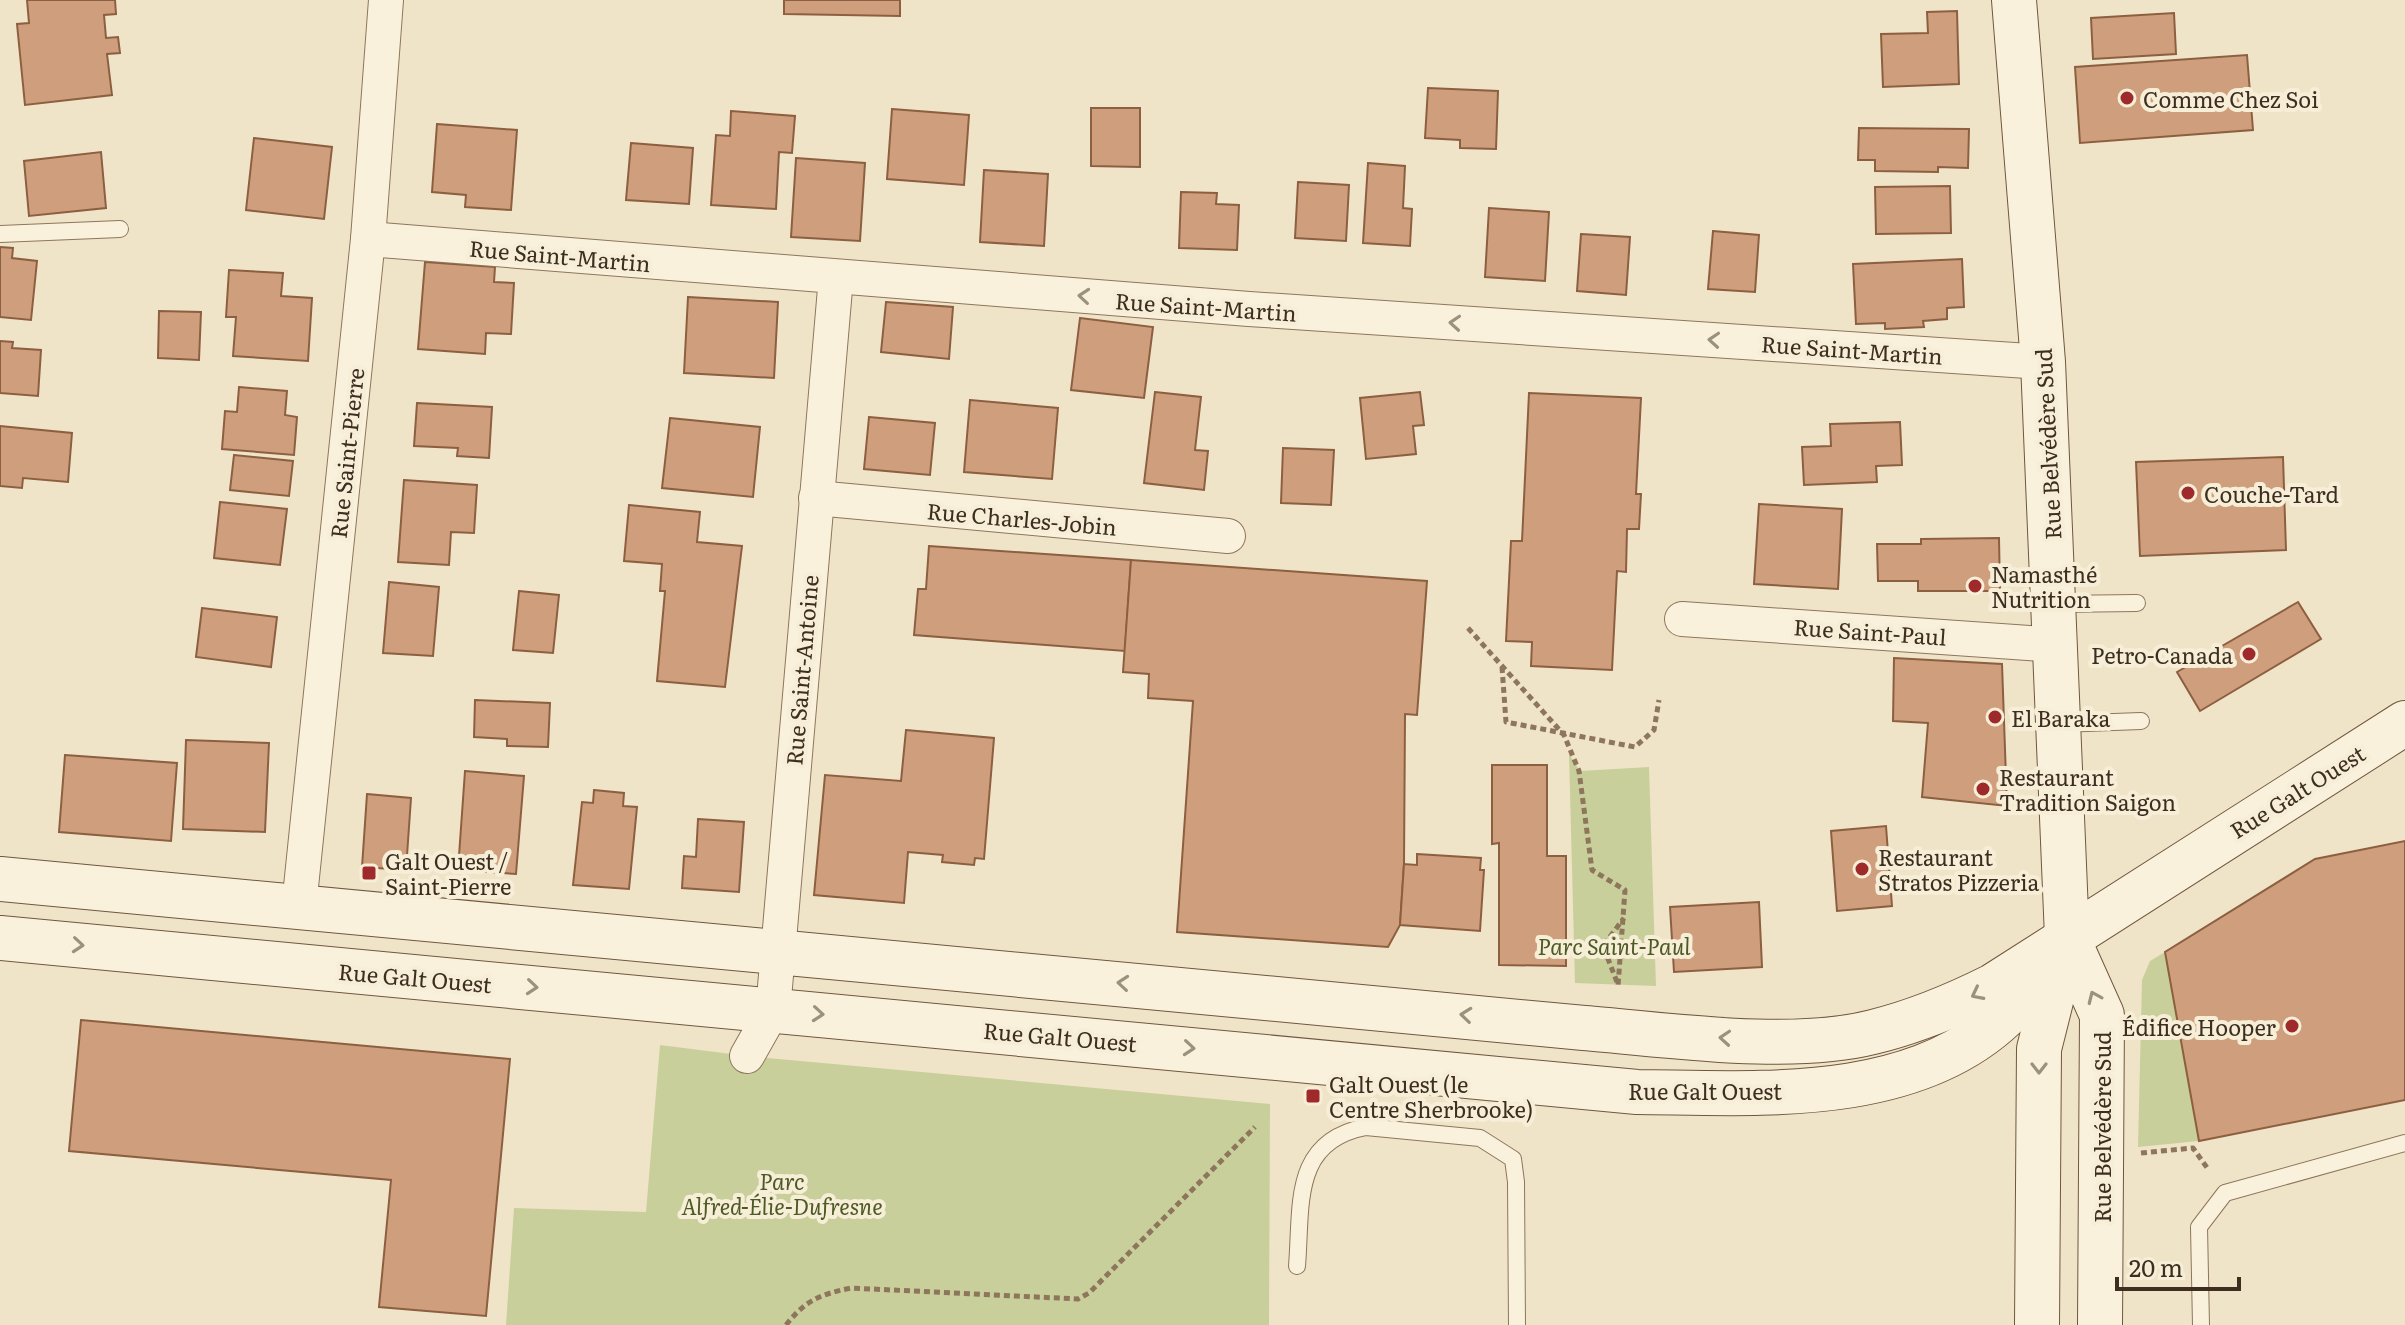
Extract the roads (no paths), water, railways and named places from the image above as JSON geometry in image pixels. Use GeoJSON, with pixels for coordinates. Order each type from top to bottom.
{"type":"FeatureCollection","features":[{"type":"Feature","properties":{"kind":"main road","name":"Rue Belvédère Sud"},"geometry":{"type":"LineString","coordinates":[[2014,0],[2043,362],[2057,624],[2067,937],[2039,1049],[2037,1325]]}},
{"type":"Feature","properties":{"kind":"main road","name":"Rue Galt Ouest"},"geometry":{"type":"LineString","coordinates":[[0,879],[1584,1028],[1753,1040],[1813,1039],[1886,1028],[1956,1005],[1993,986],[2405,723]]}},
{"type":"Feature","properties":{"kind":"main road","name":"Rue Belvédère Sud"},"geometry":{"type":"LineString","coordinates":[[2067,937],[2102,1015],[2100,1325]]}},
{"type":"Feature","properties":{"kind":"main road","name":"Rue Galt Ouest"},"geometry":{"type":"LineString","coordinates":[[0,938],[1637,1092],[1784,1091],[1891,1077],[1948,1055],[2005,1016],[2067,937]]}},
{"type":"Feature","properties":{"kind":"street","name":"Rue Saint-Pierre"},"geometry":{"type":"LineString","coordinates":[[299,906],[368,239],[386,0]]}},
{"type":"Feature","properties":{"kind":"street","name":"Rue Saint-Martin"},"geometry":{"type":"LineString","coordinates":[[368,239],[1249,309],[2043,362]]}},
{"type":"Feature","properties":{"kind":"street","name":"Rue Saint-Antoine"},"geometry":{"type":"LineString","coordinates":[[747,1056],[773,1010],[836,277]]}},
{"type":"Feature","properties":{"kind":"street","name":"Rue Charles-Jobin"},"geometry":{"type":"LineString","coordinates":[[816,498],[1228,536]]}},
{"type":"Feature","properties":{"kind":"street","name":"Rue Saint-Paul"},"geometry":{"type":"LineString","coordinates":[[1682,619],[2057,624]]}},
{"type":"Feature","properties":{"kind":"lane"},"geometry":{"type":"LineString","coordinates":[[0,234],[120,229]]}},
{"type":"Feature","properties":{"kind":"lane"},"geometry":{"type":"LineString","coordinates":[[2057,624],[2137,603]]}},
{"type":"Feature","properties":{"kind":"lane"},"geometry":{"type":"LineString","coordinates":[[2060,724],[2141,721]]}},
{"type":"Feature","properties":{"kind":"lane"},"geometry":{"type":"LineString","coordinates":[[1297,1266],[1305,1171],[1316,1153],[1347,1130],[1366,1127],[1480,1138],[1513,1159],[1516,1182],[1517,1325]]}},
{"type":"Feature","properties":{"kind":"lane"},"geometry":{"type":"LineString","coordinates":[[2201,1325],[2199,1227],[2225,1193],[2405,1143]]}},
{"type":"Feature","properties":{"kind":"place","name":"Comme Chez Soi"},"geometry":{"type":"Point","coordinates":[2127,98]}},
{"type":"Feature","properties":{"kind":"place","name":"Couche-Tard"},"geometry":{"type":"Point","coordinates":[2188,493]}},
{"type":"Feature","properties":{"kind":"place","name":"Namasthé Nutrition"},"geometry":{"type":"Point","coordinates":[1975,586]}},
{"type":"Feature","properties":{"kind":"place","name":"Petro-Canada"},"geometry":{"type":"Point","coordinates":[2249,654]}},
{"type":"Feature","properties":{"kind":"place","name":"El Baraka"},"geometry":{"type":"Point","coordinates":[1995,717]}},
{"type":"Feature","properties":{"kind":"place","name":"Restaurant Tradition Saigon"},"geometry":{"type":"Point","coordinates":[1983,789]}},
{"type":"Feature","properties":{"kind":"place","name":"Restaurant Stratos Pizzeria"},"geometry":{"type":"Point","coordinates":[1862,869]}},
{"type":"Feature","properties":{"kind":"place","name":"Galt Ouest / Saint-Pierre"},"geometry":{"type":"Point","coordinates":[369,873]}},
{"type":"Feature","properties":{"kind":"place","name":"Édifice Hooper"},"geometry":{"type":"Point","coordinates":[2292,1026]}},
{"type":"Feature","properties":{"kind":"place","name":"Galt Ouest (le Centre Sherbrooke)"},"geometry":{"type":"Point","coordinates":[1313,1096]}},
{"type":"Feature","properties":{"kind":"park label","name":"Parc Saint-Paul"},"geometry":{"type":"Point","coordinates":[1614,945]}},
{"type":"Feature","properties":{"kind":"park label","name":"Parc Alfred-Élie-Dufresne"},"geometry":{"type":"Point","coordinates":[782,1192]}}]}
